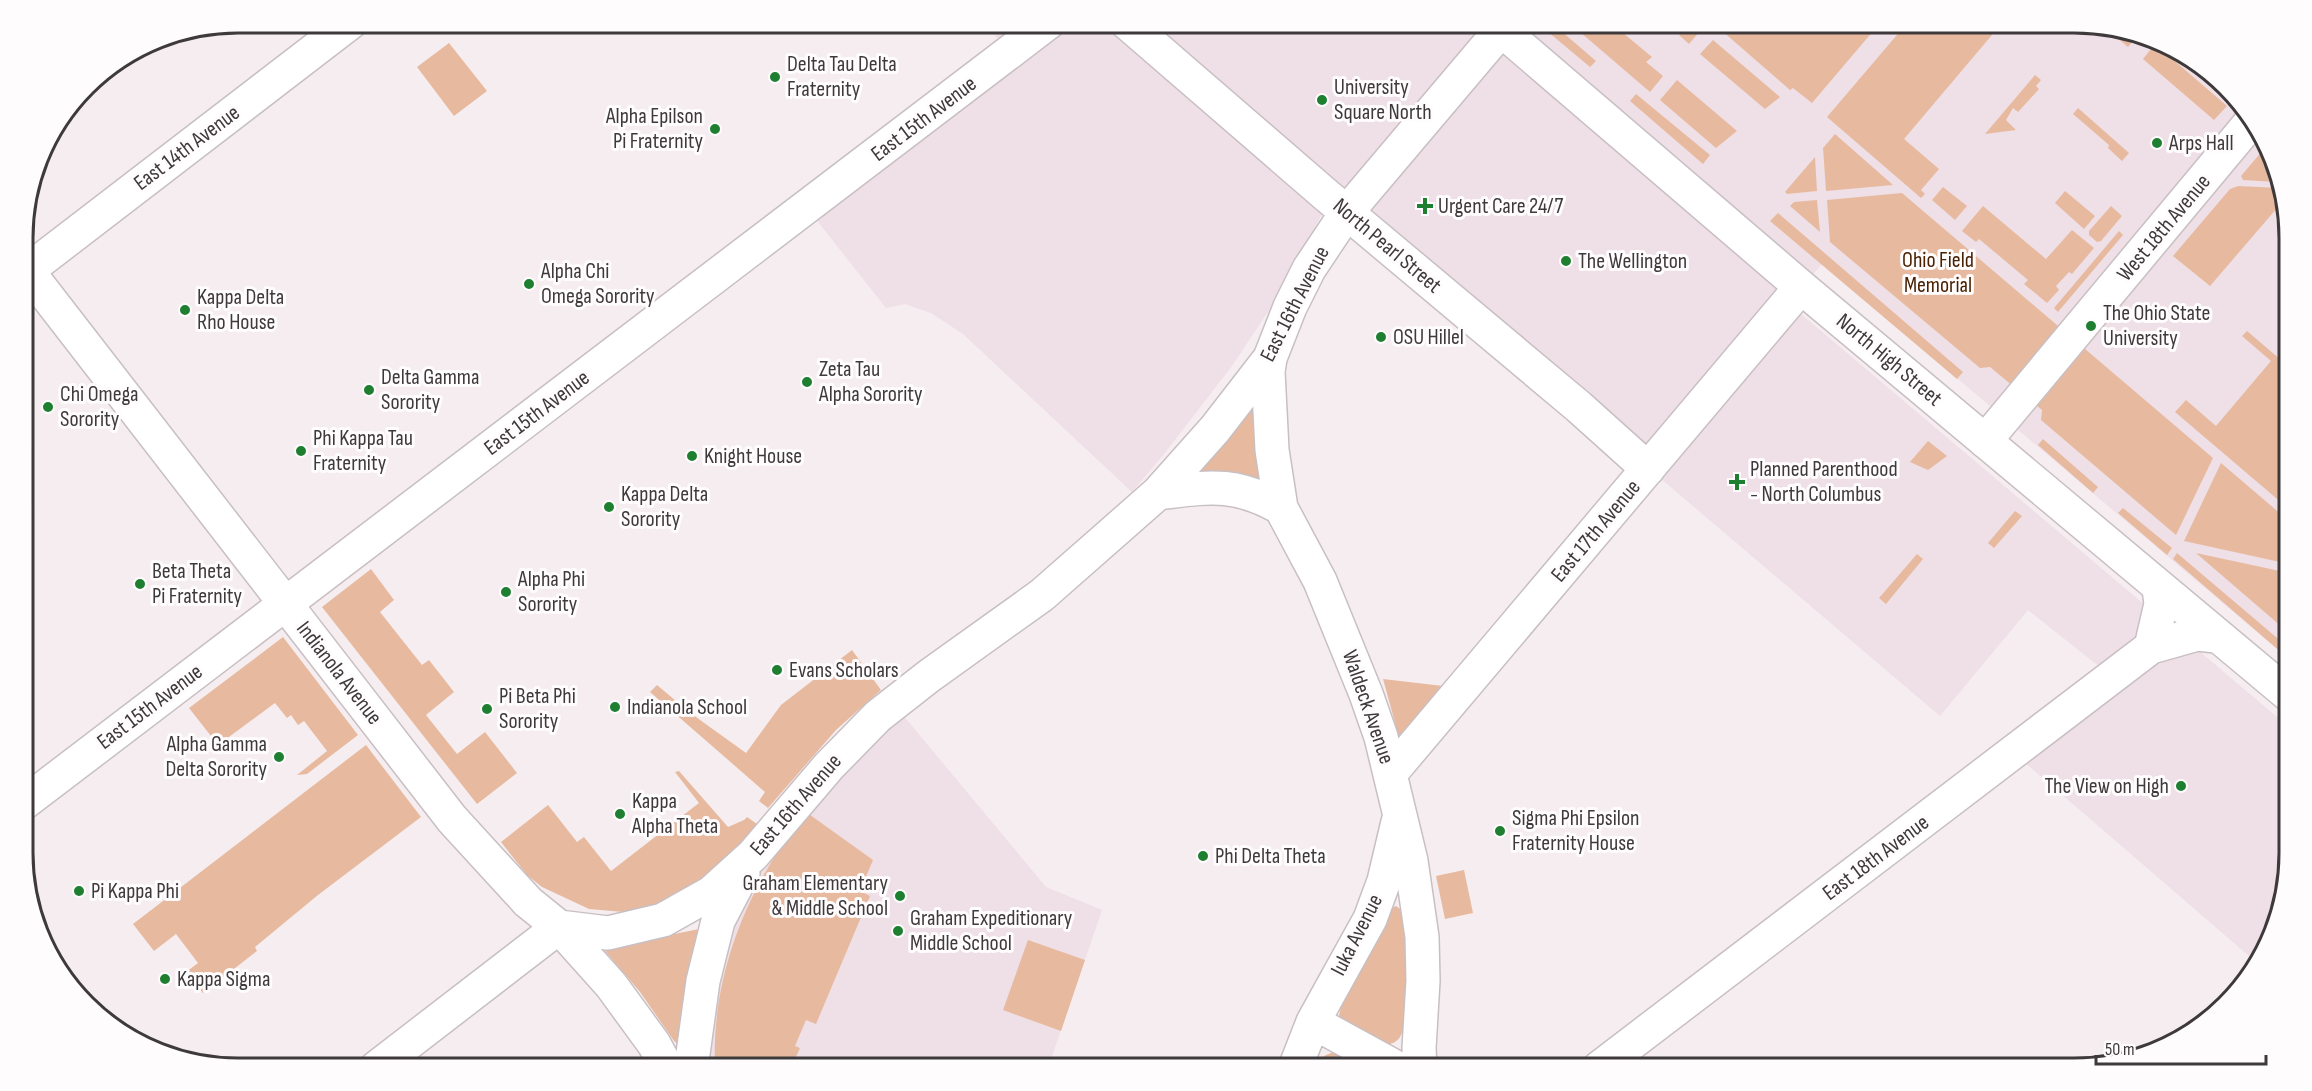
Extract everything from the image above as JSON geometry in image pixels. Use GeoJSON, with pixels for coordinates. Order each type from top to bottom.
{"type":"FeatureCollection","features":[{"type":"Feature","properties":{"kind":"street","name":"East 14th Avenue"},"geometry":{"type":"LineString","coordinates":[[33,263],[336,33]]}},
{"type":"Feature","properties":{"kind":"street","name":"East 15th Avenue"},"geometry":{"type":"LineString","coordinates":[[33,796],[1035,33]]}},
{"type":"Feature","properties":{"kind":"street","name":"North Pearl Street"},"geometry":{"type":"LineString","coordinates":[[1139,33],[1579,407],[1648,469]]}},
{"type":"Feature","properties":{"kind":"street","name":"East 16th Avenue"},"geometry":{"type":"LineString","coordinates":[[559,927],[608,933],[663,920],[711,893],[753,855],[829,766],[878,716],[928,676],[1042,595],[1158,493],[1215,429],[1270,358],[1290,307],[1309,269],[1347,212],[1490,33]]}},
{"type":"Feature","properties":{"kind":"street","name":"North High Street"},"geometry":{"type":"LineString","coordinates":[[1504,33],[1802,287],[2279,687]]}},
{"type":"Feature","properties":{"kind":"street","name":"West 18th Avenue"},"geometry":{"type":"LineString","coordinates":[[1985,441],[2247,128]]}},
{"type":"Feature","properties":{"kind":"street","name":"Indianola Avenue"},"geometry":{"type":"LineString","coordinates":[[33,281],[452,819],[528,902],[559,927],[611,985],[662,1058]]}},
{"type":"Feature","properties":{"kind":"street","name":"East 17th Avenue"},"geometry":{"type":"LineString","coordinates":[[1390,774],[1802,287]]}},
{"type":"Feature","properties":{"kind":"street","name":"Waldeck Avenue"},"geometry":{"type":"LineString","coordinates":[[1270,358],[1268,372],[1272,450],[1281,508],[1320,581],[1373,716],[1400,810],[1411,861],[1422,937],[1423,981],[1420,1058]]}},
{"type":"Feature","properties":{"kind":"street"},"geometry":{"type":"LineString","coordinates":[[1158,493],[1218,487],[1262,497],[1281,508]]}},
{"type":"Feature","properties":{"kind":"street"},"geometry":{"type":"LineString","coordinates":[[2151,647],[2161,604],[2159,588]]}},
{"type":"Feature","properties":{"kind":"street","name":"East 18th Avenue"},"geometry":{"type":"LineString","coordinates":[[1612,1058],[2010,757],[2151,647],[2198,634],[2216,636]]}},
{"type":"Feature","properties":{"kind":"street","name":"Iuka Avenue"},"geometry":{"type":"LineString","coordinates":[[1299,1058],[1313,1022],[1370,919],[1393,848],[1400,810]]}},
{"type":"Feature","properties":{"kind":"street"},"geometry":{"type":"LineString","coordinates":[[692,1058],[702,981],[718,921],[753,855]]}},
{"type":"Feature","properties":{"kind":"street"},"geometry":{"type":"LineString","coordinates":[[389,1058],[559,927]]}},
{"type":"Feature","properties":{"kind":"street"},"geometry":{"type":"LineString","coordinates":[[1313,1022],[1379,1058]]}},
{"type":"Feature","properties":{"kind":"shaded area"},"geometry":{"type":"Polygon","coordinates":[[[994,33],[2087,33],[2127,40],[2152,49],[2176,60],[2199,75],[2237,113],[2252,136],[2272,185],[2277,211],[2279,238],[2279,651],[1822,264],[1788,303],[2279,719],[2279,866],[2272,906],[2252,956],[2251,958],[2009,749],[2110,675],[2028,610],[1940,716],[1347,212],[1322,214],[1277,298],[1232,366],[1132,492],[963,334],[931,313],[905,304],[886,308],[815,218],[1016,63],[994,33]]]}},
{"type":"Feature","properties":{"kind":"shaded area","name":"Graham Elementary & Middle School"},"geometry":{"type":"Polygon","coordinates":[[[897,708],[1046,887],[1102,910],[1051,1058],[694,1058],[753,855],[897,708]]]}},
{"type":"Feature","properties":{"kind":"green space"},"geometry":{"type":"Polygon","coordinates":[[[1549,33],[1563,33],[1596,61],[1590,67],[1549,33]]]}},
{"type":"Feature","properties":{"kind":"green space"},"geometry":{"type":"Polygon","coordinates":[[[1581,33],[1623,33],[1652,57],[1646,62],[1663,76],[1650,92],[1581,33]]]}},
{"type":"Feature","properties":{"kind":"green space"},"geometry":{"type":"Polygon","coordinates":[[[1682,33],[1698,33],[1689,44],[1679,35],[1682,33]]]}},
{"type":"Feature","properties":{"kind":"green space"},"geometry":{"type":"Polygon","coordinates":[[[1724,33],[1871,33],[1812,103],[1793,88],[1790,90],[1724,33]]]}},
{"type":"Feature","properties":{"kind":"green space"},"geometry":{"type":"Polygon","coordinates":[[[1899,33],[1994,33],[1904,139],[1939,169],[1921,190],[1925,194],[1921,198],[1827,117],[1899,33]]]}},
{"type":"Feature","properties":{"kind":"green space"},"geometry":{"type":"Polygon","coordinates":[[[2117,38],[2132,42],[2128,47],[2117,38]]]}},
{"type":"Feature","properties":{"kind":"green space"},"geometry":{"type":"Polygon","coordinates":[[[1713,40],[1780,97],[1765,109],[1700,54],[1713,40]]]}},
{"type":"Feature","properties":{"kind":"green space"},"geometry":{"type":"Polygon","coordinates":[[[449,43],[487,91],[454,116],[417,67],[449,43]]]}},
{"type":"Feature","properties":{"kind":"green space"},"geometry":{"type":"Polygon","coordinates":[[[2151,49],[2171,58],[2227,106],[2214,120],[2143,59],[2151,49]]]}},
{"type":"Feature","properties":{"kind":"green space"},"geometry":{"type":"Polygon","coordinates":[[[2035,75],[2041,80],[2036,86],[2039,89],[2018,112],[2013,108],[2006,120],[2016,130],[1985,134],[2035,75]]]}},
{"type":"Feature","properties":{"kind":"green space"},"geometry":{"type":"Polygon","coordinates":[[[1677,80],[1737,131],[1716,148],[1660,100],[1677,80]]]}},
{"type":"Feature","properties":{"kind":"green space"},"geometry":{"type":"Polygon","coordinates":[[[1636,94],[1710,155],[1703,164],[1630,101],[1636,94]]]}},
{"type":"Feature","properties":{"kind":"green space"},"geometry":{"type":"Polygon","coordinates":[[[2078,108],[2129,153],[2122,161],[2108,148],[2109,145],[2073,114],[2078,108]]]}},
{"type":"Feature","properties":{"kind":"green space"},"geometry":{"type":"Polygon","coordinates":[[[1835,134],[1893,185],[1826,191],[1823,148],[1835,134]]]}},
{"type":"Feature","properties":{"kind":"green space"},"geometry":{"type":"Polygon","coordinates":[[[2260,154],[2271,182],[2243,180],[2241,176],[2260,154]]]}},
{"type":"Feature","properties":{"kind":"green space"},"geometry":{"type":"Polygon","coordinates":[[[1815,157],[1817,191],[1787,194],[1785,192],[1815,157]]]}},
{"type":"Feature","properties":{"kind":"green space"},"geometry":{"type":"Polygon","coordinates":[[[2238,186],[2273,188],[2277,209],[2210,286],[2173,256],[2230,189],[2238,186]]]}},
{"type":"Feature","properties":{"kind":"green space"},"geometry":{"type":"Polygon","coordinates":[[[1943,187],[1967,206],[1955,220],[1932,200],[1943,187]]]}},
{"type":"Feature","properties":{"kind":"green space"},"geometry":{"type":"Polygon","coordinates":[[[2065,191],[2095,216],[2084,229],[2055,203],[2065,191]]]}},
{"type":"Feature","properties":{"kind":"green space","name":"Ohio Field Memorial"},"geometry":{"type":"Polygon","coordinates":[[[1902,193],[2213,458],[2176,535],[2041,420],[2042,410],[1990,367],[1980,368],[1830,242],[1827,200],[1902,193]]]}},
{"type":"Feature","properties":{"kind":"green space"},"geometry":{"type":"Polygon","coordinates":[[[1817,200],[1820,232],[1790,206],[1794,202],[1817,200]]]}},
{"type":"Feature","properties":{"kind":"green space"},"geometry":{"type":"Polygon","coordinates":[[[1983,206],[2046,259],[2072,230],[2094,248],[2072,274],[2069,272],[2056,286],[2059,290],[2047,303],[2024,284],[2028,280],[1979,239],[1976,242],[1962,231],[1983,206]]]}},
{"type":"Feature","properties":{"kind":"green space"},"geometry":{"type":"Polygon","coordinates":[[[2111,206],[2122,216],[2101,241],[2097,242],[2089,235],[2089,231],[2111,206]]]}},
{"type":"Feature","properties":{"kind":"green space"},"geometry":{"type":"Polygon","coordinates":[[[1778,213],[1963,372],[1957,379],[1770,221],[1778,213]]]}},
{"type":"Feature","properties":{"kind":"green space"},"geometry":{"type":"Polygon","coordinates":[[[2119,231],[2123,235],[2058,312],[2054,308],[2119,231]]]}},
{"type":"Feature","properties":{"kind":"green space"},"geometry":{"type":"Polygon","coordinates":[[[2247,331],[2279,358],[2279,500],[2175,412],[2186,400],[2216,426],[2271,361],[2242,336],[2247,331]]]}},
{"type":"Feature","properties":{"kind":"green space"},"geometry":{"type":"Polygon","coordinates":[[[1253,402],[1261,477],[1259,482],[1198,470],[1253,402]]]}},
{"type":"Feature","properties":{"kind":"green space"},"geometry":{"type":"Polygon","coordinates":[[[2043,439],[2098,487],[2093,493],[2038,445],[2043,439]]]}},
{"type":"Feature","properties":{"kind":"green space"},"geometry":{"type":"Polygon","coordinates":[[[1928,441],[1947,456],[1928,470],[1910,462],[1928,441]]]}},
{"type":"Feature","properties":{"kind":"green space"},"geometry":{"type":"Polygon","coordinates":[[[2221,463],[2279,512],[2279,562],[2184,541],[2221,463]]]}},
{"type":"Feature","properties":{"kind":"green space"},"geometry":{"type":"Polygon","coordinates":[[[2123,508],[2172,548],[2167,555],[2118,513],[2123,508]]]}},
{"type":"Feature","properties":{"kind":"green space"},"geometry":{"type":"Polygon","coordinates":[[[2015,511],[2022,516],[1994,548],[1988,543],[2015,511]]]}},
{"type":"Feature","properties":{"kind":"green space"},"geometry":{"type":"Polygon","coordinates":[[[2177,553],[2279,640],[2279,650],[2173,559],[2177,553]]]}},
{"type":"Feature","properties":{"kind":"green space"},"geometry":{"type":"Polygon","coordinates":[[[2196,553],[2279,571],[2279,624],[2196,553]]]}},
{"type":"Feature","properties":{"kind":"green space"},"geometry":{"type":"Polygon","coordinates":[[[1917,554],[1923,559],[1886,604],[1879,598],[1917,554]]]}},
{"type":"Feature","properties":{"kind":"green space"},"geometry":{"type":"Polygon","coordinates":[[[371,569],[394,600],[380,612],[422,665],[429,660],[454,692],[426,715],[457,754],[485,732],[517,773],[477,804],[322,607],[371,569]]]}},
{"type":"Feature","properties":{"kind":"green space"},"geometry":{"type":"Polygon","coordinates":[[[283,637],[358,735],[307,774],[297,775],[327,751],[304,721],[298,725],[291,715],[287,718],[275,703],[218,745],[189,708],[283,637]]]}},
{"type":"Feature","properties":{"kind":"green space"},"geometry":{"type":"Polygon","coordinates":[[[852,650],[881,690],[836,730],[768,808],[759,801],[765,792],[650,692],[657,685],[689,712],[746,753],[781,705],[852,650]]]}},
{"type":"Feature","properties":{"kind":"green space"},"geometry":{"type":"Polygon","coordinates":[[[1383,679],[1443,686],[1399,737],[1383,679]]]}},
{"type":"Feature","properties":{"kind":"green space"},"geometry":{"type":"Polygon","coordinates":[[[366,745],[421,817],[318,895],[255,947],[257,951],[203,993],[186,972],[198,963],[176,934],[154,951],[133,924],[366,745]]]}},
{"type":"Feature","properties":{"kind":"green space"},"geometry":{"type":"Polygon","coordinates":[[[679,771],[728,827],[747,817],[757,824],[720,872],[655,908],[623,912],[589,909],[542,887],[527,875],[501,842],[548,805],[577,842],[584,837],[611,871],[699,803],[675,772],[679,771]]]}},
{"type":"Feature","properties":{"kind":"green space"},"geometry":{"type":"Polygon","coordinates":[[[806,812],[873,860],[860,891],[870,896],[816,1024],[806,1020],[795,1046],[800,1048],[796,1058],[715,1058],[719,999],[737,932],[751,900],[785,840],[806,812]]]}},
{"type":"Feature","properties":{"kind":"green space"},"geometry":{"type":"Polygon","coordinates":[[[1464,870],[1473,913],[1445,919],[1436,876],[1464,870]]]}},
{"type":"Feature","properties":{"kind":"green space"},"geometry":{"type":"Polygon","coordinates":[[[1396,906],[1403,911],[1404,916],[1406,1013],[1400,1037],[1396,1042],[1385,1046],[1342,1021],[1339,1015],[1342,1003],[1388,910],[1396,906]]]}},
{"type":"Feature","properties":{"kind":"green space"},"geometry":{"type":"Polygon","coordinates":[[[699,929],[679,1045],[640,992],[605,951],[605,948],[699,929]]]}},
{"type":"Feature","properties":{"kind":"green space"},"geometry":{"type":"Polygon","coordinates":[[[1028,940],[1085,960],[1061,1031],[1003,1010],[1028,940]]]}},
{"type":"Feature","properties":{"kind":"green space"},"geometry":{"type":"Polygon","coordinates":[[[1334,1052],[1346,1058],[1322,1058],[1334,1052]]]}},
{"type":"Feature","properties":{"kind":"place","name":"Delta Tau Delta Fraternity"},"geometry":{"type":"Point","coordinates":[775,77]}},
{"type":"Feature","properties":{"kind":"place","name":"University Square North"},"geometry":{"type":"Point","coordinates":[1322,100]}},
{"type":"Feature","properties":{"kind":"place","name":"Alpha Epilson Pi Fraternity"},"geometry":{"type":"Point","coordinates":[715,129]}},
{"type":"Feature","properties":{"kind":"place","name":"Arps Hall"},"geometry":{"type":"Point","coordinates":[2157,143]}},
{"type":"Feature","properties":{"kind":"place","name":"Urgent Care 24/7"},"geometry":{"type":"Point","coordinates":[1425,206]}},
{"type":"Feature","properties":{"kind":"place","name":"The Wellington"},"geometry":{"type":"Point","coordinates":[1566,261]}},
{"type":"Feature","properties":{"kind":"place","name":"Alpha Chi Omega Sorority"},"geometry":{"type":"Point","coordinates":[529,284]}},
{"type":"Feature","properties":{"kind":"place","name":"Kappa Delta Rho House"},"geometry":{"type":"Point","coordinates":[185,310]}},
{"type":"Feature","properties":{"kind":"place","name":"The Ohio State University"},"geometry":{"type":"Point","coordinates":[2091,326]}},
{"type":"Feature","properties":{"kind":"place","name":"OSU Hillel"},"geometry":{"type":"Point","coordinates":[1381,337]}},
{"type":"Feature","properties":{"kind":"place","name":"Zeta Tau Alpha Sorority"},"geometry":{"type":"Point","coordinates":[807,382]}},
{"type":"Feature","properties":{"kind":"place","name":"Delta Gamma Sorority"},"geometry":{"type":"Point","coordinates":[369,390]}},
{"type":"Feature","properties":{"kind":"place","name":"Chi Omega Sorority"},"geometry":{"type":"Point","coordinates":[48,407]}},
{"type":"Feature","properties":{"kind":"place","name":"Phi Kappa Tau Fraternity"},"geometry":{"type":"Point","coordinates":[301,451]}},
{"type":"Feature","properties":{"kind":"place","name":"Knight House"},"geometry":{"type":"Point","coordinates":[692,456]}},
{"type":"Feature","properties":{"kind":"place","name":"Planned Parenthood - North Columbus"},"geometry":{"type":"Point","coordinates":[1737,482]}},
{"type":"Feature","properties":{"kind":"place","name":"Kappa Delta Sorority"},"geometry":{"type":"Point","coordinates":[609,507]}},
{"type":"Feature","properties":{"kind":"place","name":"Beta Theta Pi Fraternity"},"geometry":{"type":"Point","coordinates":[140,584]}},
{"type":"Feature","properties":{"kind":"place","name":"Alpha Phi Sorority"},"geometry":{"type":"Point","coordinates":[506,592]}},
{"type":"Feature","properties":{"kind":"place","name":"Evans Scholars"},"geometry":{"type":"Point","coordinates":[777,670]}},
{"type":"Feature","properties":{"kind":"place","name":"Indianola School"},"geometry":{"type":"Point","coordinates":[615,707]}},
{"type":"Feature","properties":{"kind":"place","name":"Pi Beta Phi Sorority"},"geometry":{"type":"Point","coordinates":[487,709]}},
{"type":"Feature","properties":{"kind":"place","name":"Alpha Gamma Delta Sorority"},"geometry":{"type":"Point","coordinates":[279,757]}},
{"type":"Feature","properties":{"kind":"place","name":"The View on High"},"geometry":{"type":"Point","coordinates":[2181,786]}},
{"type":"Feature","properties":{"kind":"place","name":"Kappa Alpha Theta"},"geometry":{"type":"Point","coordinates":[620,814]}},
{"type":"Feature","properties":{"kind":"place","name":"Sigma Phi Epsilon Fraternity House"},"geometry":{"type":"Point","coordinates":[1500,831]}},
{"type":"Feature","properties":{"kind":"place","name":"Phi Delta Theta"},"geometry":{"type":"Point","coordinates":[1203,856]}},
{"type":"Feature","properties":{"kind":"place","name":"Pi Kappa Phi"},"geometry":{"type":"Point","coordinates":[79,891]}},
{"type":"Feature","properties":{"kind":"place","name":"Graham Elementary & Middle School"},"geometry":{"type":"Point","coordinates":[900,896]}},
{"type":"Feature","properties":{"kind":"place","name":"Graham Expeditionary Middle School"},"geometry":{"type":"Point","coordinates":[898,931]}},
{"type":"Feature","properties":{"kind":"place","name":"Kappa Sigma"},"geometry":{"type":"Point","coordinates":[165,979]}}]}
